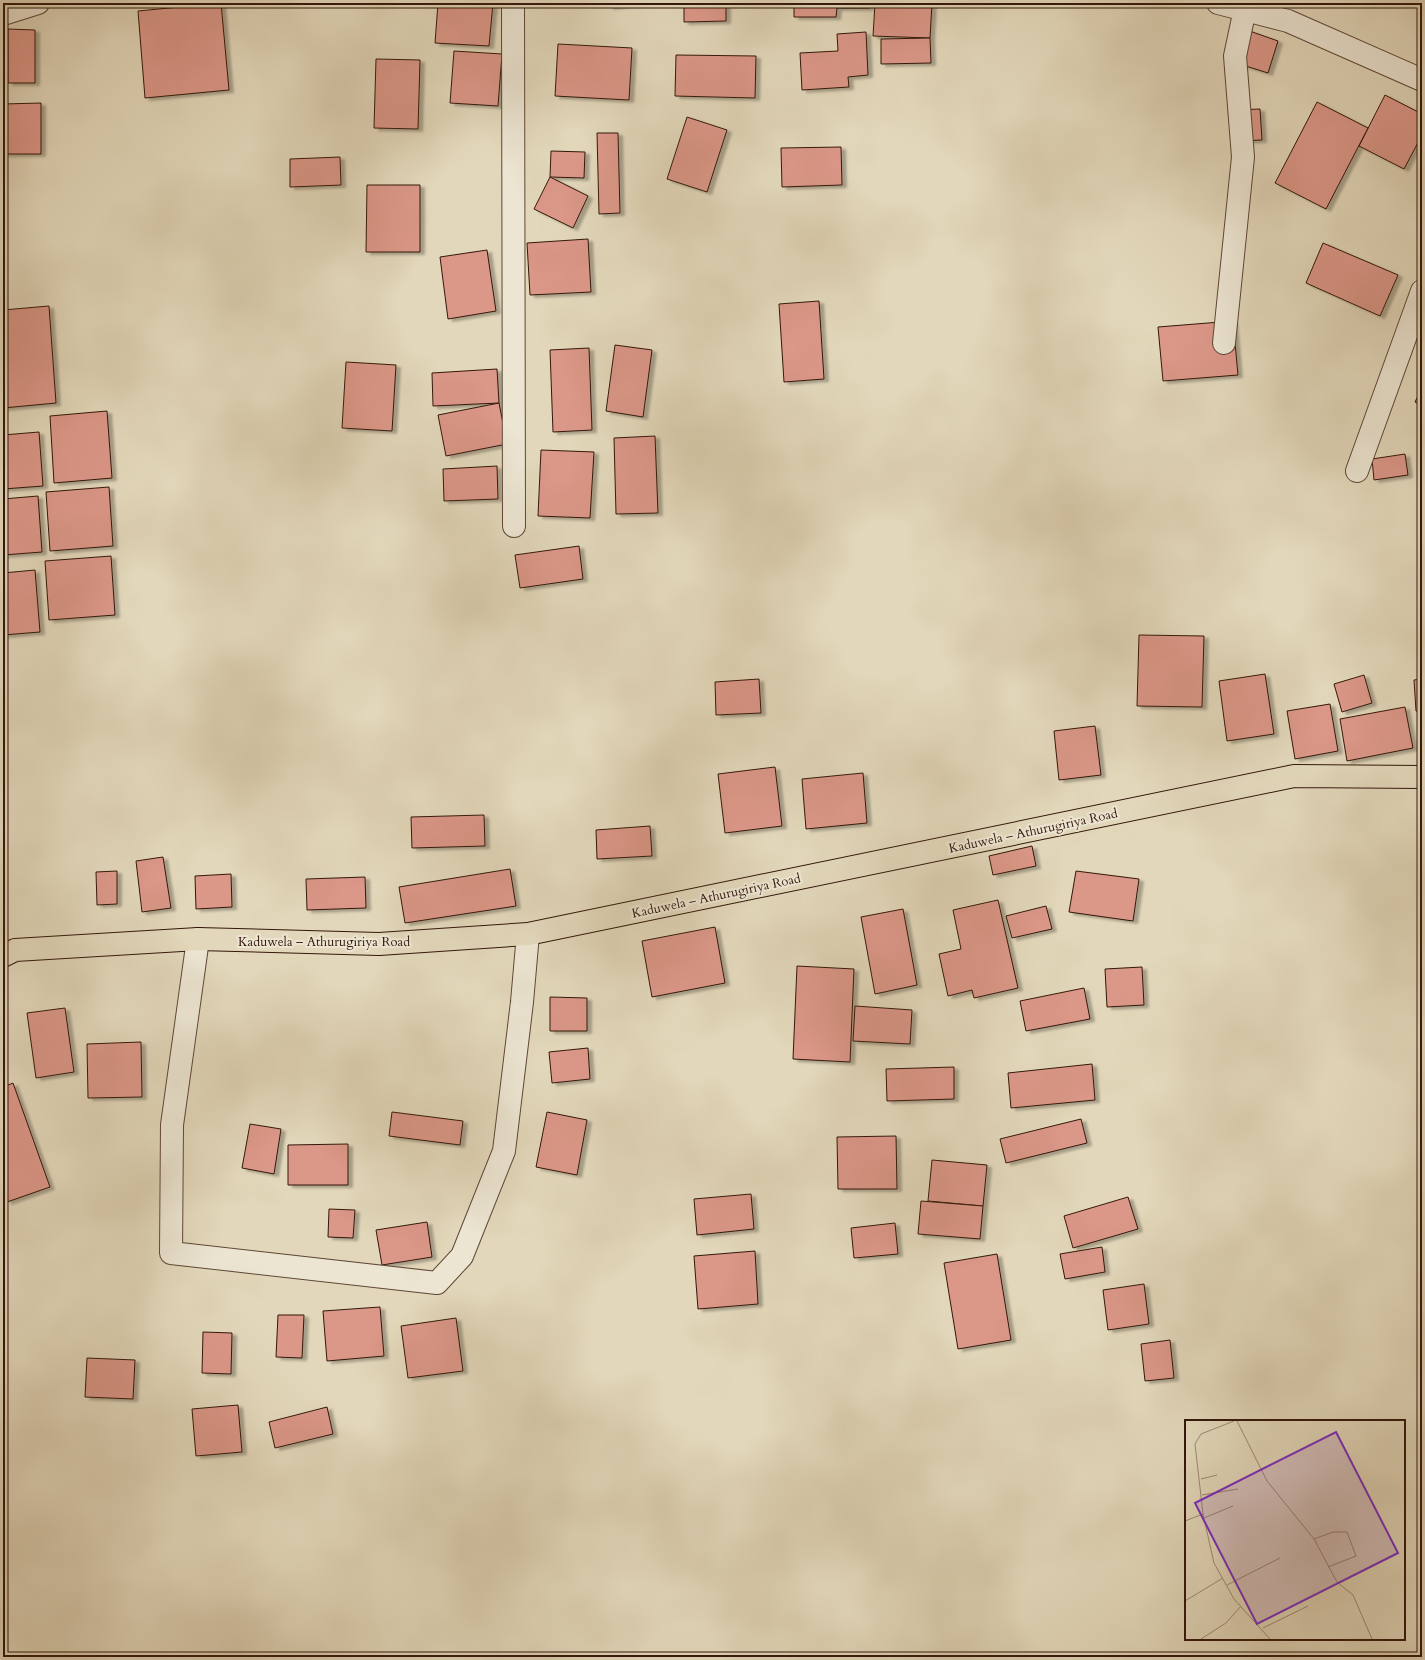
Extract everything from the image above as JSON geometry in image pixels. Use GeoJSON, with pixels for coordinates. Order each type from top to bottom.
{"type":"FeatureCollection","features":[{"type":"Feature","properties":{"kind":"main road","name":"Kaduwela – Athurugiriya Road"},"geometry":{"type":"LineString","coordinates":[[3,956],[15,950],[198,939],[379,944],[528,934],[1294,776],[1422,777]]}},
{"type":"Feature","properties":{"kind":"street"},"geometry":{"type":"LineString","coordinates":[[3,14],[38,3]]}},
{"type":"Feature","properties":{"kind":"street"},"geometry":{"type":"LineString","coordinates":[[513,3],[514,526]]}},
{"type":"Feature","properties":{"kind":"street"},"geometry":{"type":"LineString","coordinates":[[1218,3],[1244,10],[1289,12],[1422,80]]}},
{"type":"Feature","properties":{"kind":"street"},"geometry":{"type":"LineString","coordinates":[[1224,343],[1243,157],[1235,56],[1244,10]]}},
{"type":"Feature","properties":{"kind":"street"},"geometry":{"type":"LineString","coordinates":[[1357,471],[1422,291]]}},
{"type":"Feature","properties":{"kind":"street"},"geometry":{"type":"LineString","coordinates":[[198,939],[172,1126],[171,1253],[437,1283],[462,1256],[504,1151],[522,1002],[528,934]]}},
{"type":"Feature","properties":{"kind":"building"},"geometry":{"type":"Polygon","coordinates":[[[221,3],[229,90],[145,98],[138,11],[221,3]]]}},
{"type":"Feature","properties":{"kind":"building"},"geometry":{"type":"Polygon","coordinates":[[[438,3],[493,3],[489,46],[435,43],[438,3]]]}},
{"type":"Feature","properties":{"kind":"building"},"geometry":{"type":"Polygon","coordinates":[[[609,3],[639,3],[609,7],[609,3]]]}},
{"type":"Feature","properties":{"kind":"building"},"geometry":{"type":"Polygon","coordinates":[[[684,3],[726,3],[726,21],[684,22],[684,3]]]}},
{"type":"Feature","properties":{"kind":"building"},"geometry":{"type":"Polygon","coordinates":[[[794,3],[869,3],[869,8],[837,8],[836,17],[794,17],[794,3]]]}},
{"type":"Feature","properties":{"kind":"building"},"geometry":{"type":"Polygon","coordinates":[[[875,3],[932,3],[930,38],[873,36],[875,3]]]}},
{"type":"Feature","properties":{"kind":"building"},"geometry":{"type":"Polygon","coordinates":[[[8,29],[35,30],[35,83],[8,83],[8,29]]]}},
{"type":"Feature","properties":{"kind":"building"},"geometry":{"type":"Polygon","coordinates":[[[1244,29],[1278,41],[1268,73],[1233,62],[1244,29]]]}},
{"type":"Feature","properties":{"kind":"building"},"geometry":{"type":"Polygon","coordinates":[[[866,32],[868,75],[848,77],[849,87],[802,90],[800,53],[838,51],[837,34],[866,32]]]}},
{"type":"Feature","properties":{"kind":"building"},"geometry":{"type":"Polygon","coordinates":[[[930,38],[931,63],[881,64],[881,39],[930,38]]]}},
{"type":"Feature","properties":{"kind":"building"},"geometry":{"type":"Polygon","coordinates":[[[558,44],[632,48],[629,100],[555,96],[558,44]]]}},
{"type":"Feature","properties":{"kind":"building"},"geometry":{"type":"Polygon","coordinates":[[[454,51],[502,54],[498,106],[450,103],[454,51]]]}},
{"type":"Feature","properties":{"kind":"building"},"geometry":{"type":"Polygon","coordinates":[[[676,55],[756,56],[755,98],[675,96],[676,55]]]}},
{"type":"Feature","properties":{"kind":"building"},"geometry":{"type":"Polygon","coordinates":[[[376,59],[420,60],[418,129],[374,128],[376,59]]]}},
{"type":"Feature","properties":{"kind":"building"},"geometry":{"type":"Polygon","coordinates":[[[1385,95],[1422,114],[1422,135],[1404,169],[1359,146],[1385,95]]]}},
{"type":"Feature","properties":{"kind":"building"},"geometry":{"type":"Polygon","coordinates":[[[1317,102],[1368,128],[1326,209],[1275,183],[1317,102]]]}},
{"type":"Feature","properties":{"kind":"building"},"geometry":{"type":"Polygon","coordinates":[[[41,103],[41,154],[3,154],[3,104],[41,103]]]}},
{"type":"Feature","properties":{"kind":"building"},"geometry":{"type":"Polygon","coordinates":[[[1260,109],[1262,140],[1237,141],[1235,110],[1260,109]]]}},
{"type":"Feature","properties":{"kind":"building"},"geometry":{"type":"Polygon","coordinates":[[[687,117],[727,130],[707,192],[667,179],[687,117]]]}},
{"type":"Feature","properties":{"kind":"building"},"geometry":{"type":"Polygon","coordinates":[[[597,133],[618,133],[620,213],[599,214],[597,133]]]}},
{"type":"Feature","properties":{"kind":"building"},"geometry":{"type":"Polygon","coordinates":[[[841,147],[842,185],[782,187],[781,148],[841,147]]]}},
{"type":"Feature","properties":{"kind":"building"},"geometry":{"type":"Polygon","coordinates":[[[551,151],[585,152],[584,178],[550,177],[551,151]]]}},
{"type":"Feature","properties":{"kind":"building"},"geometry":{"type":"Polygon","coordinates":[[[340,157],[341,185],[290,187],[290,159],[340,157]]]}},
{"type":"Feature","properties":{"kind":"building"},"geometry":{"type":"Polygon","coordinates":[[[550,177],[588,196],[573,228],[534,209],[550,177]]]}},
{"type":"Feature","properties":{"kind":"building"},"geometry":{"type":"Polygon","coordinates":[[[367,185],[420,185],[420,252],[366,252],[367,185]]]}},
{"type":"Feature","properties":{"kind":"building"},"geometry":{"type":"Polygon","coordinates":[[[588,239],[591,292],[530,295],[527,243],[588,239]]]}},
{"type":"Feature","properties":{"kind":"building"},"geometry":{"type":"Polygon","coordinates":[[[1323,243],[1398,275],[1380,316],[1306,283],[1323,243]]]}},
{"type":"Feature","properties":{"kind":"building"},"geometry":{"type":"Polygon","coordinates":[[[487,250],[496,311],[448,319],[440,257],[487,250]]]}},
{"type":"Feature","properties":{"kind":"building"},"geometry":{"type":"Polygon","coordinates":[[[819,301],[824,379],[784,382],[779,304],[819,301]]]}},
{"type":"Feature","properties":{"kind":"building"},"geometry":{"type":"Polygon","coordinates":[[[49,306],[56,403],[3,408],[3,310],[49,306]]]}},
{"type":"Feature","properties":{"kind":"building"},"geometry":{"type":"Polygon","coordinates":[[[1233,321],[1238,375],[1163,381],[1158,327],[1233,321]]]}},
{"type":"Feature","properties":{"kind":"building"},"geometry":{"type":"Polygon","coordinates":[[[615,345],[652,350],[643,417],[606,411],[615,345]]]}},
{"type":"Feature","properties":{"kind":"building"},"geometry":{"type":"Polygon","coordinates":[[[589,348],[592,430],[553,432],[550,350],[589,348]]]}},
{"type":"Feature","properties":{"kind":"building"},"geometry":{"type":"Polygon","coordinates":[[[346,362],[396,365],[392,431],[342,428],[346,362]]]}},
{"type":"Feature","properties":{"kind":"building"},"geometry":{"type":"Polygon","coordinates":[[[497,369],[499,403],[433,406],[432,373],[497,369]]]}},
{"type":"Feature","properties":{"kind":"building"},"geometry":{"type":"Polygon","coordinates":[[[1422,388],[1422,406],[1415,402],[1422,388]]]}},
{"type":"Feature","properties":{"kind":"building"},"geometry":{"type":"Polygon","coordinates":[[[499,403],[507,444],[446,456],[438,415],[499,403]]]}},
{"type":"Feature","properties":{"kind":"building"},"geometry":{"type":"Polygon","coordinates":[[[107,411],[112,478],[54,483],[50,416],[107,411]]]}},
{"type":"Feature","properties":{"kind":"building"},"geometry":{"type":"Polygon","coordinates":[[[39,432],[43,486],[3,489],[3,435],[39,432]]]}},
{"type":"Feature","properties":{"kind":"building"},"geometry":{"type":"Polygon","coordinates":[[[655,436],[658,513],[616,514],[614,438],[655,436]]]}},
{"type":"Feature","properties":{"kind":"building"},"geometry":{"type":"Polygon","coordinates":[[[541,450],[594,452],[590,518],[538,516],[541,450]]]}},
{"type":"Feature","properties":{"kind":"building"},"geometry":{"type":"Polygon","coordinates":[[[1405,454],[1408,475],[1374,480],[1372,459],[1405,454]]]}},
{"type":"Feature","properties":{"kind":"building"},"geometry":{"type":"Polygon","coordinates":[[[497,466],[498,499],[444,501],[443,469],[497,466]]]}},
{"type":"Feature","properties":{"kind":"building"},"geometry":{"type":"Polygon","coordinates":[[[109,487],[113,546],[50,551],[46,492],[109,487]]]}},
{"type":"Feature","properties":{"kind":"building"},"geometry":{"type":"Polygon","coordinates":[[[38,496],[42,552],[3,555],[3,499],[38,496]]]}},
{"type":"Feature","properties":{"kind":"building"},"geometry":{"type":"Polygon","coordinates":[[[579,546],[583,579],[520,588],[515,555],[579,546]]]}},
{"type":"Feature","properties":{"kind":"building"},"geometry":{"type":"Polygon","coordinates":[[[111,556],[115,615],[49,620],[45,561],[111,556]]]}},
{"type":"Feature","properties":{"kind":"building"},"geometry":{"type":"Polygon","coordinates":[[[35,570],[40,632],[3,635],[3,573],[35,570]]]}},
{"type":"Feature","properties":{"kind":"building"},"geometry":{"type":"Polygon","coordinates":[[[1139,635],[1204,636],[1202,707],[1137,706],[1139,635]]]}},
{"type":"Feature","properties":{"kind":"building"},"geometry":{"type":"Polygon","coordinates":[[[1265,674],[1274,734],[1227,741],[1219,681],[1265,674]]]}},
{"type":"Feature","properties":{"kind":"building"},"geometry":{"type":"Polygon","coordinates":[[[1364,675],[1372,703],[1342,712],[1334,684],[1364,675]]]}},
{"type":"Feature","properties":{"kind":"building"},"geometry":{"type":"Polygon","coordinates":[[[759,679],[761,713],[716,715],[715,682],[759,679]]]}},
{"type":"Feature","properties":{"kind":"building"},"geometry":{"type":"Polygon","coordinates":[[[1422,679],[1422,711],[1416,711],[1414,680],[1422,679]]]}},
{"type":"Feature","properties":{"kind":"building"},"geometry":{"type":"Polygon","coordinates":[[[1330,704],[1338,751],[1295,759],[1287,711],[1330,704]]]}},
{"type":"Feature","properties":{"kind":"building"},"geometry":{"type":"Polygon","coordinates":[[[1405,707],[1413,748],[1347,761],[1340,719],[1405,707]]]}},
{"type":"Feature","properties":{"kind":"building"},"geometry":{"type":"Polygon","coordinates":[[[1095,726],[1101,775],[1059,780],[1054,731],[1095,726]]]}},
{"type":"Feature","properties":{"kind":"building"},"geometry":{"type":"Polygon","coordinates":[[[775,767],[782,826],[725,833],[718,774],[775,767]]]}},
{"type":"Feature","properties":{"kind":"building"},"geometry":{"type":"Polygon","coordinates":[[[863,773],[867,823],[806,829],[802,779],[863,773]]]}},
{"type":"Feature","properties":{"kind":"building"},"geometry":{"type":"Polygon","coordinates":[[[484,815],[485,846],[412,848],[411,817],[484,815]]]}},
{"type":"Feature","properties":{"kind":"building"},"geometry":{"type":"Polygon","coordinates":[[[650,826],[652,856],[597,859],[596,830],[650,826]]]}},
{"type":"Feature","properties":{"kind":"building"},"geometry":{"type":"Polygon","coordinates":[[[1032,846],[1036,866],[993,875],[989,856],[1032,846]]]}},
{"type":"Feature","properties":{"kind":"building"},"geometry":{"type":"Polygon","coordinates":[[[163,857],[171,908],[142,912],[136,861],[163,857]]]}},
{"type":"Feature","properties":{"kind":"building"},"geometry":{"type":"Polygon","coordinates":[[[510,869],[516,906],[405,923],[399,887],[510,869]]]}},
{"type":"Feature","properties":{"kind":"building"},"geometry":{"type":"Polygon","coordinates":[[[117,871],[117,904],[97,905],[96,872],[117,871]]]}},
{"type":"Feature","properties":{"kind":"building"},"geometry":{"type":"Polygon","coordinates":[[[1076,871],[1139,879],[1133,921],[1069,912],[1076,871]]]}},
{"type":"Feature","properties":{"kind":"building"},"geometry":{"type":"Polygon","coordinates":[[[231,874],[232,907],[196,909],[195,876],[231,874]]]}},
{"type":"Feature","properties":{"kind":"building"},"geometry":{"type":"Polygon","coordinates":[[[365,877],[366,908],[307,910],[306,879],[365,877]]]}},
{"type":"Feature","properties":{"kind":"building"},"geometry":{"type":"Polygon","coordinates":[[[998,900],[1018,988],[974,998],[972,990],[948,996],[939,954],[961,949],[953,910],[998,900]]]}},
{"type":"Feature","properties":{"kind":"building"},"geometry":{"type":"Polygon","coordinates":[[[1046,906],[1052,929],[1012,938],[1006,916],[1046,906]]]}},
{"type":"Feature","properties":{"kind":"building"},"geometry":{"type":"Polygon","coordinates":[[[903,909],[917,985],[875,994],[861,917],[903,909]]]}},
{"type":"Feature","properties":{"kind":"building"},"geometry":{"type":"Polygon","coordinates":[[[715,927],[725,983],[652,997],[642,941],[715,927]]]}},
{"type":"Feature","properties":{"kind":"building"},"geometry":{"type":"Polygon","coordinates":[[[797,966],[854,969],[850,1062],[793,1059],[797,966]]]}},
{"type":"Feature","properties":{"kind":"building"},"geometry":{"type":"Polygon","coordinates":[[[1142,967],[1144,1005],[1107,1007],[1105,969],[1142,967]]]}},
{"type":"Feature","properties":{"kind":"building"},"geometry":{"type":"Polygon","coordinates":[[[1084,988],[1090,1019],[1026,1031],[1020,1001],[1084,988]]]}},
{"type":"Feature","properties":{"kind":"building"},"geometry":{"type":"Polygon","coordinates":[[[550,997],[587,998],[587,1031],[550,1031],[550,997]]]}},
{"type":"Feature","properties":{"kind":"building"},"geometry":{"type":"Polygon","coordinates":[[[855,1006],[912,1010],[910,1044],[853,1041],[855,1006]]]}},
{"type":"Feature","properties":{"kind":"building"},"geometry":{"type":"Polygon","coordinates":[[[65,1008],[74,1072],[36,1078],[27,1013],[65,1008]]]}},
{"type":"Feature","properties":{"kind":"building"},"geometry":{"type":"Polygon","coordinates":[[[141,1042],[142,1097],[88,1098],[87,1044],[141,1042]]]}},
{"type":"Feature","properties":{"kind":"building"},"geometry":{"type":"Polygon","coordinates":[[[588,1048],[590,1079],[552,1083],[549,1052],[588,1048]]]}},
{"type":"Feature","properties":{"kind":"building"},"geometry":{"type":"Polygon","coordinates":[[[1092,1064],[1095,1100],[1011,1108],[1008,1073],[1092,1064]]]}},
{"type":"Feature","properties":{"kind":"building"},"geometry":{"type":"Polygon","coordinates":[[[954,1067],[954,1099],[887,1101],[886,1069],[954,1067]]]}},
{"type":"Feature","properties":{"kind":"building"},"geometry":{"type":"Polygon","coordinates":[[[13,1083],[50,1187],[7,1202],[3,1190],[3,1087],[13,1083]]]}},
{"type":"Feature","properties":{"kind":"building"},"geometry":{"type":"Polygon","coordinates":[[[392,1112],[463,1121],[460,1145],[389,1136],[392,1112]]]}},
{"type":"Feature","properties":{"kind":"building"},"geometry":{"type":"Polygon","coordinates":[[[547,1112],[587,1120],[577,1175],[536,1167],[547,1112]]]}},
{"type":"Feature","properties":{"kind":"building"},"geometry":{"type":"Polygon","coordinates":[[[1081,1119],[1087,1143],[1006,1163],[1000,1139],[1081,1119]]]}},
{"type":"Feature","properties":{"kind":"building"},"geometry":{"type":"Polygon","coordinates":[[[250,1124],[281,1129],[274,1174],[242,1168],[250,1124]]]}},
{"type":"Feature","properties":{"kind":"building"},"geometry":{"type":"Polygon","coordinates":[[[896,1136],[897,1189],[838,1189],[837,1137],[896,1136]]]}},
{"type":"Feature","properties":{"kind":"building"},"geometry":{"type":"Polygon","coordinates":[[[348,1144],[348,1185],[288,1185],[288,1145],[348,1144]]]}},
{"type":"Feature","properties":{"kind":"building"},"geometry":{"type":"Polygon","coordinates":[[[932,1160],[987,1165],[983,1206],[928,1201],[932,1160]]]}},
{"type":"Feature","properties":{"kind":"building"},"geometry":{"type":"Polygon","coordinates":[[[751,1194],[754,1229],[697,1235],[694,1199],[751,1194]]]}},
{"type":"Feature","properties":{"kind":"building"},"geometry":{"type":"Polygon","coordinates":[[[1128,1197],[1138,1229],[1073,1248],[1064,1216],[1128,1197]]]}},
{"type":"Feature","properties":{"kind":"building"},"geometry":{"type":"Polygon","coordinates":[[[921,1201],[983,1206],[980,1239],[918,1234],[921,1201]]]}},
{"type":"Feature","properties":{"kind":"building"},"geometry":{"type":"Polygon","coordinates":[[[329,1209],[355,1210],[353,1238],[328,1237],[329,1209]]]}},
{"type":"Feature","properties":{"kind":"building"},"geometry":{"type":"Polygon","coordinates":[[[427,1222],[432,1257],[382,1265],[376,1230],[427,1222]]]}},
{"type":"Feature","properties":{"kind":"building"},"geometry":{"type":"Polygon","coordinates":[[[895,1223],[898,1254],[854,1258],[851,1228],[895,1223]]]}},
{"type":"Feature","properties":{"kind":"building"},"geometry":{"type":"Polygon","coordinates":[[[1102,1247],[1105,1272],[1065,1279],[1060,1254],[1102,1247]]]}},
{"type":"Feature","properties":{"kind":"building"},"geometry":{"type":"Polygon","coordinates":[[[755,1251],[758,1304],[698,1309],[694,1256],[755,1251]]]}},
{"type":"Feature","properties":{"kind":"building"},"geometry":{"type":"Polygon","coordinates":[[[997,1254],[1011,1340],[958,1349],[944,1263],[997,1254]]]}},
{"type":"Feature","properties":{"kind":"building"},"geometry":{"type":"Polygon","coordinates":[[[1144,1284],[1149,1324],[1108,1330],[1103,1290],[1144,1284]]]}},
{"type":"Feature","properties":{"kind":"building"},"geometry":{"type":"Polygon","coordinates":[[[380,1307],[384,1356],[327,1361],[323,1311],[380,1307]]]}},
{"type":"Feature","properties":{"kind":"building"},"geometry":{"type":"Polygon","coordinates":[[[278,1315],[304,1315],[302,1358],[276,1357],[278,1315]]]}},
{"type":"Feature","properties":{"kind":"building"},"geometry":{"type":"Polygon","coordinates":[[[456,1318],[463,1371],[408,1378],[401,1326],[456,1318]]]}},
{"type":"Feature","properties":{"kind":"building"},"geometry":{"type":"Polygon","coordinates":[[[203,1332],[232,1333],[231,1374],[202,1373],[203,1332]]]}},
{"type":"Feature","properties":{"kind":"building"},"geometry":{"type":"Polygon","coordinates":[[[1170,1340],[1174,1378],[1145,1381],[1141,1344],[1170,1340]]]}},
{"type":"Feature","properties":{"kind":"building"},"geometry":{"type":"Polygon","coordinates":[[[87,1358],[135,1360],[133,1399],[85,1397],[87,1358]]]}},
{"type":"Feature","properties":{"kind":"building"},"geometry":{"type":"Polygon","coordinates":[[[238,1405],[242,1452],[196,1456],[192,1409],[238,1405]]]}},
{"type":"Feature","properties":{"kind":"building"},"geometry":{"type":"Polygon","coordinates":[[[327,1407],[333,1434],[275,1448],[269,1422],[327,1407]]]}}]}
